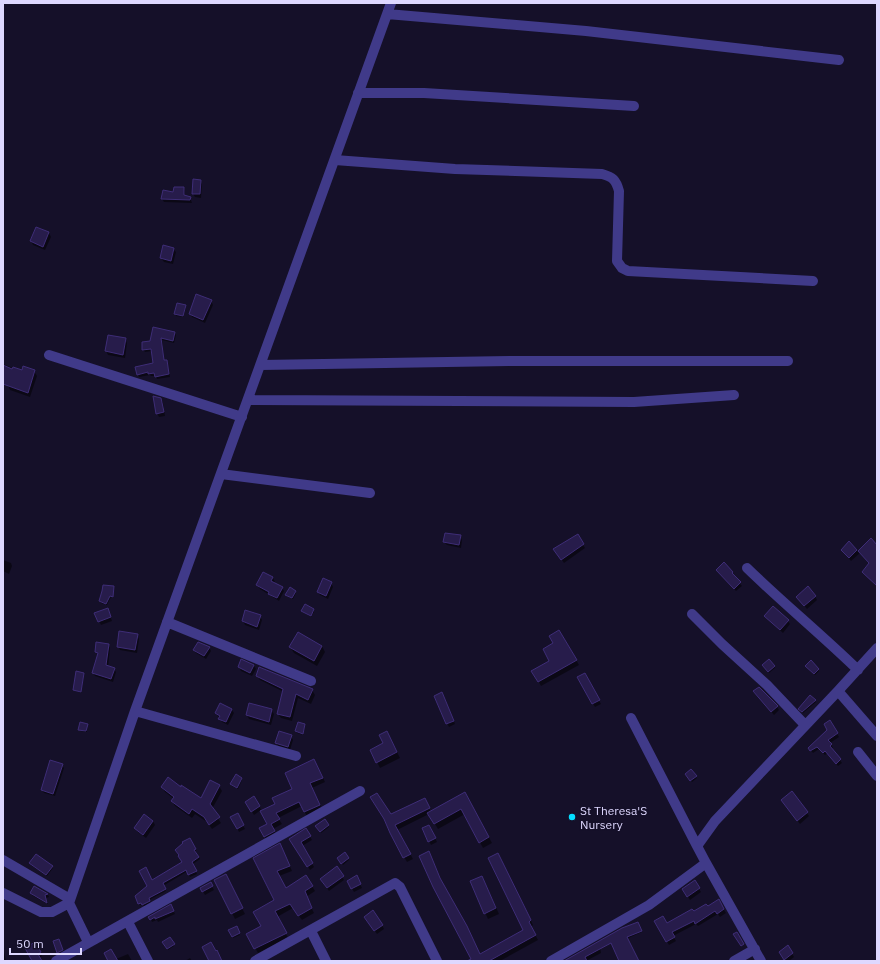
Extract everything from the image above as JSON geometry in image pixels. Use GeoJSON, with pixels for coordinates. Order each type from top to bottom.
{"type":"FeatureCollection","features":[{"type":"Feature","properties":{"kind":"street"},"geometry":{"type":"LineString","coordinates":[[3,893],[41,912],[52,912],[69,901],[135,711],[391,3]]}},
{"type":"Feature","properties":{"kind":"street"},"geometry":{"type":"LineString","coordinates":[[387,14],[586,31],[839,60]]}},
{"type":"Feature","properties":{"kind":"street"},"geometry":{"type":"LineString","coordinates":[[358,93],[424,93],[634,106]]}},
{"type":"Feature","properties":{"kind":"street"},"geometry":{"type":"LineString","coordinates":[[335,160],[455,169],[602,174],[612,176],[619,191],[617,261],[622,268],[628,271],[813,281]]}},
{"type":"Feature","properties":{"kind":"street"},"geometry":{"type":"LineString","coordinates":[[49,355],[242,417]]}},
{"type":"Feature","properties":{"kind":"street"},"geometry":{"type":"LineString","coordinates":[[261,365],[509,361],[788,361]]}},
{"type":"Feature","properties":{"kind":"street"},"geometry":{"type":"LineString","coordinates":[[248,400],[634,402],[734,396]]}},
{"type":"Feature","properties":{"kind":"street"},"geometry":{"type":"LineString","coordinates":[[221,474],[370,493]]}},
{"type":"Feature","properties":{"kind":"street"},"geometry":{"type":"LineString","coordinates":[[747,568],[783,603],[823,636],[858,670]]}},
{"type":"Feature","properties":{"kind":"street"},"geometry":{"type":"LineString","coordinates":[[692,614],[767,685],[805,725]]}},
{"type":"Feature","properties":{"kind":"street"},"geometry":{"type":"LineString","coordinates":[[167,622],[312,681]]}},
{"type":"Feature","properties":{"kind":"street"},"geometry":{"type":"LineString","coordinates":[[697,846],[715,821],[838,692],[877,648]]}},
{"type":"Feature","properties":{"kind":"street"},"geometry":{"type":"LineString","coordinates":[[838,692],[877,736]]}},
{"type":"Feature","properties":{"kind":"street"},"geometry":{"type":"LineString","coordinates":[[135,711],[296,756]]}},
{"type":"Feature","properties":{"kind":"street"},"geometry":{"type":"LineString","coordinates":[[631,718],[706,863],[761,961]]}},
{"type":"Feature","properties":{"kind":"street"},"geometry":{"type":"LineString","coordinates":[[858,752],[877,776]]}},
{"type":"Feature","properties":{"kind":"street"},"geometry":{"type":"LineString","coordinates":[[56,961],[360,791]]}},
{"type":"Feature","properties":{"kind":"street"},"geometry":{"type":"LineString","coordinates":[[3,860],[69,901],[88,942]]}},
{"type":"Feature","properties":{"kind":"street"},"geometry":{"type":"LineString","coordinates":[[551,961],[649,905],[706,863]]}},
{"type":"Feature","properties":{"kind":"street"},"geometry":{"type":"LineString","coordinates":[[255,961],[395,883],[400,887],[437,961]]}},
{"type":"Feature","properties":{"kind":"street"},"geometry":{"type":"LineString","coordinates":[[128,922],[148,961]]}},
{"type":"Feature","properties":{"kind":"street"},"geometry":{"type":"LineString","coordinates":[[311,931],[326,961]]}},
{"type":"Feature","properties":{"kind":"street"},"geometry":{"type":"LineString","coordinates":[[734,961],[754,949]]}},
{"type":"Feature","properties":{"kind":"building"},"geometry":{"type":"Polygon","coordinates":[[[193,179],[201,180],[200,194],[192,194],[193,179]]]}},
{"type":"Feature","properties":{"kind":"building"},"geometry":{"type":"Polygon","coordinates":[[[174,187],[184,187],[184,195],[191,197],[190,200],[161,199],[163,190],[173,192],[174,187]]]}},
{"type":"Feature","properties":{"kind":"building"},"geometry":{"type":"Polygon","coordinates":[[[36,227],[49,232],[43,247],[30,241],[36,227]]]}},
{"type":"Feature","properties":{"kind":"building"},"geometry":{"type":"Polygon","coordinates":[[[163,245],[174,248],[171,261],[160,258],[163,245]]]}},
{"type":"Feature","properties":{"kind":"building"},"geometry":{"type":"Polygon","coordinates":[[[196,294],[212,300],[203,320],[189,314],[196,294]]]}},
{"type":"Feature","properties":{"kind":"building"},"geometry":{"type":"Polygon","coordinates":[[[177,303],[186,305],[183,316],[174,314],[177,303]]]}},
{"type":"Feature","properties":{"kind":"building"},"geometry":{"type":"Polygon","coordinates":[[[153,327],[175,332],[173,341],[161,338],[164,360],[167,360],[169,374],[155,377],[154,373],[148,374],[148,372],[137,375],[135,367],[153,363],[151,349],[142,350],[142,342],[150,341],[153,327]]]}},
{"type":"Feature","properties":{"kind":"building"},"geometry":{"type":"Polygon","coordinates":[[[108,335],[126,338],[123,355],[105,351],[108,335]]]}},
{"type":"Feature","properties":{"kind":"building"},"geometry":{"type":"Polygon","coordinates":[[[3,365],[12,369],[13,367],[22,370],[23,366],[35,370],[28,393],[3,384],[3,365]]]}},
{"type":"Feature","properties":{"kind":"building"},"geometry":{"type":"Polygon","coordinates":[[[153,396],[161,398],[164,412],[156,414],[153,396]]]}},
{"type":"Feature","properties":{"kind":"building"},"geometry":{"type":"Polygon","coordinates":[[[445,533],[461,535],[459,545],[443,542],[445,533]]]}},
{"type":"Feature","properties":{"kind":"building"},"geometry":{"type":"Polygon","coordinates":[[[578,534],[584,544],[561,560],[553,549],[578,534]]]}},
{"type":"Feature","properties":{"kind":"building"},"geometry":{"type":"Polygon","coordinates":[[[871,538],[877,545],[877,586],[862,572],[869,563],[858,551],[871,538]]]}},
{"type":"Feature","properties":{"kind":"building"},"geometry":{"type":"Polygon","coordinates":[[[849,541],[857,550],[849,558],[841,550],[849,541]]]}},
{"type":"Feature","properties":{"kind":"building"},"geometry":{"type":"Polygon","coordinates":[[[724,562],[741,582],[734,589],[716,570],[724,562]]]}},
{"type":"Feature","properties":{"kind":"building"},"geometry":{"type":"Polygon","coordinates":[[[263,572],[273,577],[271,581],[283,587],[277,598],[268,594],[269,592],[256,585],[263,572]]]}},
{"type":"Feature","properties":{"kind":"building"},"geometry":{"type":"Polygon","coordinates":[[[323,578],[332,582],[326,596],[317,592],[323,578]]]}},
{"type":"Feature","properties":{"kind":"building"},"geometry":{"type":"Polygon","coordinates":[[[103,585],[114,586],[113,597],[110,596],[106,604],[99,601],[103,585]]]}},
{"type":"Feature","properties":{"kind":"building"},"geometry":{"type":"Polygon","coordinates":[[[808,586],[816,596],[804,606],[796,597],[808,586]]]}},
{"type":"Feature","properties":{"kind":"building"},"geometry":{"type":"Polygon","coordinates":[[[290,587],[296,591],[292,598],[285,595],[290,587]]]}},
{"type":"Feature","properties":{"kind":"building"},"geometry":{"type":"Polygon","coordinates":[[[305,604],[314,609],[311,616],[301,611],[305,604]]]}},
{"type":"Feature","properties":{"kind":"building"},"geometry":{"type":"Polygon","coordinates":[[[773,606],[789,620],[780,630],[764,616],[773,606]]]}},
{"type":"Feature","properties":{"kind":"building"},"geometry":{"type":"Polygon","coordinates":[[[108,608],[111,617],[98,622],[94,613],[108,608]]]}},
{"type":"Feature","properties":{"kind":"building"},"geometry":{"type":"Polygon","coordinates":[[[245,610],[261,615],[257,627],[242,621],[245,610]]]}},
{"type":"Feature","properties":{"kind":"building"},"geometry":{"type":"Polygon","coordinates":[[[559,630],[577,660],[538,682],[531,671],[549,661],[543,649],[553,643],[549,636],[559,630]]]}},
{"type":"Feature","properties":{"kind":"building"},"geometry":{"type":"Polygon","coordinates":[[[119,631],[138,634],[135,650],[117,647],[119,631]]]}},
{"type":"Feature","properties":{"kind":"building"},"geometry":{"type":"Polygon","coordinates":[[[298,632],[322,646],[314,661],[289,647],[298,632]]]}},
{"type":"Feature","properties":{"kind":"building"},"geometry":{"type":"Polygon","coordinates":[[[96,642],[109,644],[106,665],[115,668],[111,679],[92,673],[98,653],[95,652],[96,642]]]}},
{"type":"Feature","properties":{"kind":"building"},"geometry":{"type":"Polygon","coordinates":[[[198,642],[210,647],[204,656],[193,650],[198,642]]]}},
{"type":"Feature","properties":{"kind":"building"},"geometry":{"type":"Polygon","coordinates":[[[241,659],[254,665],[250,673],[238,667],[241,659]]]}},
{"type":"Feature","properties":{"kind":"building"},"geometry":{"type":"Polygon","coordinates":[[[769,659],[775,666],[768,672],[762,665],[769,659]]]}},
{"type":"Feature","properties":{"kind":"building"},"geometry":{"type":"Polygon","coordinates":[[[811,660],[819,669],[814,674],[805,666],[811,660]]]}},
{"type":"Feature","properties":{"kind":"building"},"geometry":{"type":"Polygon","coordinates":[[[259,667],[313,689],[308,700],[296,694],[290,717],[277,714],[283,689],[256,676],[259,667]]]}},
{"type":"Feature","properties":{"kind":"building"},"geometry":{"type":"Polygon","coordinates":[[[76,671],[84,673],[81,692],[73,690],[76,671]]]}},
{"type":"Feature","properties":{"kind":"building"},"geometry":{"type":"Polygon","coordinates":[[[585,673],[600,700],[592,704],[577,677],[585,673]]]}},
{"type":"Feature","properties":{"kind":"building"},"geometry":{"type":"Polygon","coordinates":[[[759,687],[778,706],[771,712],[753,691],[759,687]]]}},
{"type":"Feature","properties":{"kind":"building"},"geometry":{"type":"Polygon","coordinates":[[[442,692],[454,721],[446,724],[434,696],[442,692]]]}},
{"type":"Feature","properties":{"kind":"building"},"geometry":{"type":"Polygon","coordinates":[[[810,695],[816,700],[802,712],[798,709],[810,695]]]}},
{"type":"Feature","properties":{"kind":"building"},"geometry":{"type":"Polygon","coordinates":[[[220,703],[232,709],[226,722],[218,719],[220,716],[215,713],[220,703]]]}},
{"type":"Feature","properties":{"kind":"building"},"geometry":{"type":"Polygon","coordinates":[[[249,703],[272,709],[269,722],[246,715],[249,703]]]}},
{"type":"Feature","properties":{"kind":"building"},"geometry":{"type":"Polygon","coordinates":[[[830,720],[838,733],[828,740],[832,744],[830,746],[841,759],[836,764],[825,751],[823,753],[817,747],[810,751],[808,748],[827,730],[824,724],[830,720]]]}},
{"type":"Feature","properties":{"kind":"building"},"geometry":{"type":"Polygon","coordinates":[[[80,722],[88,724],[86,731],[78,730],[80,722]]]}},
{"type":"Feature","properties":{"kind":"building"},"geometry":{"type":"Polygon","coordinates":[[[298,722],[305,724],[303,734],[295,731],[298,722]]]}},
{"type":"Feature","properties":{"kind":"building"},"geometry":{"type":"Polygon","coordinates":[[[279,731],[292,735],[288,747],[275,743],[279,731]]]}},
{"type":"Feature","properties":{"kind":"building"},"geometry":{"type":"Polygon","coordinates":[[[387,731],[397,752],[376,763],[370,750],[383,743],[379,735],[387,731]]]}},
{"type":"Feature","properties":{"kind":"building"},"geometry":{"type":"Polygon","coordinates":[[[314,759],[323,778],[310,783],[320,805],[304,812],[299,802],[276,813],[280,819],[271,824],[275,831],[264,837],[259,828],[267,824],[260,811],[275,804],[272,798],[292,789],[285,773],[314,759]]]}},
{"type":"Feature","properties":{"kind":"building"},"geometry":{"type":"Polygon","coordinates":[[[50,760],[63,764],[53,794],[41,790],[50,760]]]}},
{"type":"Feature","properties":{"kind":"building"},"geometry":{"type":"Polygon","coordinates":[[[691,769],[697,776],[690,781],[685,774],[691,769]]]}},
{"type":"Feature","properties":{"kind":"building"},"geometry":{"type":"Polygon","coordinates":[[[236,774],[242,778],[237,788],[230,784],[236,774]]]}},
{"type":"Feature","properties":{"kind":"building"},"geometry":{"type":"Polygon","coordinates":[[[168,777],[181,787],[181,785],[201,798],[210,780],[220,785],[210,804],[220,817],[209,825],[204,817],[192,809],[189,814],[171,801],[174,797],[161,787],[168,777]]]}},
{"type":"Feature","properties":{"kind":"building"},"geometry":{"type":"Polygon","coordinates":[[[792,791],[808,812],[797,821],[781,800],[792,791]]]}},
{"type":"Feature","properties":{"kind":"building"},"geometry":{"type":"Polygon","coordinates":[[[465,792],[489,837],[479,843],[461,809],[434,824],[427,813],[465,792]]]}},
{"type":"Feature","properties":{"kind":"building"},"geometry":{"type":"Polygon","coordinates":[[[377,793],[391,814],[425,798],[430,808],[395,825],[411,854],[403,858],[384,819],[370,797],[377,793]]]}},
{"type":"Feature","properties":{"kind":"building"},"geometry":{"type":"Polygon","coordinates":[[[254,796],[260,806],[251,812],[245,802],[254,796]]]}},
{"type":"Feature","properties":{"kind":"building"},"geometry":{"type":"Polygon","coordinates":[[[238,813],[244,825],[237,829],[230,817],[238,813]]]}},
{"type":"Feature","properties":{"kind":"building"},"geometry":{"type":"Polygon","coordinates":[[[144,814],[153,821],[143,835],[134,828],[144,814]]]}},
{"type":"Feature","properties":{"kind":"building"},"geometry":{"type":"Polygon","coordinates":[[[325,819],[329,825],[320,832],[315,826],[325,819]]]}},
{"type":"Feature","properties":{"kind":"building"},"geometry":{"type":"Polygon","coordinates":[[[429,825],[436,838],[428,842],[422,828],[429,825]]]}},
{"type":"Feature","properties":{"kind":"building"},"geometry":{"type":"Polygon","coordinates":[[[306,828],[311,836],[301,842],[313,863],[307,867],[289,839],[306,828]]]}},
{"type":"Feature","properties":{"kind":"building"},"geometry":{"type":"Polygon","coordinates":[[[190,838],[196,849],[194,850],[199,857],[192,862],[197,871],[188,875],[186,870],[163,883],[166,889],[149,898],[150,901],[142,905],[141,903],[138,904],[135,896],[147,886],[139,871],[146,867],[152,880],[182,862],[175,850],[183,843],[182,842],[190,838]]]}},
{"type":"Feature","properties":{"kind":"building"},"geometry":{"type":"Polygon","coordinates":[[[280,843],[290,866],[277,871],[286,888],[306,875],[313,886],[305,891],[312,908],[298,916],[290,904],[275,911],[287,933],[254,949],[246,934],[261,926],[253,912],[274,900],[253,858],[280,843]]]}},
{"type":"Feature","properties":{"kind":"building"},"geometry":{"type":"Polygon","coordinates":[[[429,851],[440,878],[467,926],[480,954],[523,930],[488,858],[498,853],[531,920],[529,922],[536,935],[489,961],[467,961],[471,959],[433,887],[419,856],[429,851]]]}},
{"type":"Feature","properties":{"kind":"building"},"geometry":{"type":"Polygon","coordinates":[[[345,852],[349,858],[341,864],[337,858],[345,852]]]}},
{"type":"Feature","properties":{"kind":"building"},"geometry":{"type":"Polygon","coordinates":[[[36,854],[53,866],[46,875],[29,863],[36,854]]]}},
{"type":"Feature","properties":{"kind":"building"},"geometry":{"type":"Polygon","coordinates":[[[337,866],[344,876],[327,888],[320,879],[337,866]]]}},
{"type":"Feature","properties":{"kind":"building"},"geometry":{"type":"Polygon","coordinates":[[[226,874],[243,908],[231,914],[214,880],[226,874]]]}},
{"type":"Feature","properties":{"kind":"building"},"geometry":{"type":"Polygon","coordinates":[[[357,875],[361,884],[351,889],[347,881],[357,875]]]}},
{"type":"Feature","properties":{"kind":"building"},"geometry":{"type":"Polygon","coordinates":[[[482,876],[496,908],[484,914],[470,881],[482,876]]]}},
{"type":"Feature","properties":{"kind":"building"},"geometry":{"type":"Polygon","coordinates":[[[695,880],[700,888],[687,897],[682,889],[695,880]]]}},
{"type":"Feature","properties":{"kind":"building"},"geometry":{"type":"Polygon","coordinates":[[[211,882],[213,886],[202,892],[200,888],[211,882]]]}},
{"type":"Feature","properties":{"kind":"building"},"geometry":{"type":"Polygon","coordinates":[[[34,886],[48,894],[45,895],[47,903],[30,893],[34,886]]]}},
{"type":"Feature","properties":{"kind":"building"},"geometry":{"type":"Polygon","coordinates":[[[719,899],[724,909],[717,914],[715,911],[695,924],[694,921],[672,932],[675,937],[666,942],[654,921],[663,916],[667,923],[692,909],[694,911],[706,904],[708,906],[719,899]]]}},
{"type":"Feature","properties":{"kind":"building"},"geometry":{"type":"Polygon","coordinates":[[[171,904],[174,911],[155,919],[155,917],[150,920],[148,917],[171,904]]]}},
{"type":"Feature","properties":{"kind":"building"},"geometry":{"type":"Polygon","coordinates":[[[373,910],[383,925],[374,931],[364,917],[373,910]]]}},
{"type":"Feature","properties":{"kind":"building"},"geometry":{"type":"Polygon","coordinates":[[[638,922],[642,931],[627,937],[639,961],[619,961],[611,943],[585,957],[587,961],[564,961],[622,928],[638,922]]]}},
{"type":"Feature","properties":{"kind":"building"},"geometry":{"type":"Polygon","coordinates":[[[237,926],[240,933],[232,937],[228,930],[237,926]]]}},
{"type":"Feature","properties":{"kind":"building"},"geometry":{"type":"Polygon","coordinates":[[[737,932],[744,944],[741,946],[733,934],[737,932]]]}},
{"type":"Feature","properties":{"kind":"building"},"geometry":{"type":"Polygon","coordinates":[[[170,937],[175,944],[167,949],[162,942],[170,937]]]}},
{"type":"Feature","properties":{"kind":"building"},"geometry":{"type":"Polygon","coordinates":[[[59,939],[63,950],[57,953],[53,941],[59,939]]]}},
{"type":"Feature","properties":{"kind":"building"},"geometry":{"type":"Polygon","coordinates":[[[35,942],[41,952],[38,954],[42,961],[32,961],[25,948],[35,942]]]}},
{"type":"Feature","properties":{"kind":"building"},"geometry":{"type":"Polygon","coordinates":[[[211,942],[222,961],[209,961],[202,947],[211,942]]]}},
{"type":"Feature","properties":{"kind":"building"},"geometry":{"type":"Polygon","coordinates":[[[788,945],[793,953],[784,960],[779,952],[788,945]]]}},
{"type":"Feature","properties":{"kind":"building"},"geometry":{"type":"Polygon","coordinates":[[[111,949],[118,961],[108,961],[104,953],[111,949]]]}},
{"type":"Feature","properties":{"kind":"place","name":"St Theresa'S Nursery"},"geometry":{"type":"Point","coordinates":[572,817]}}]}
